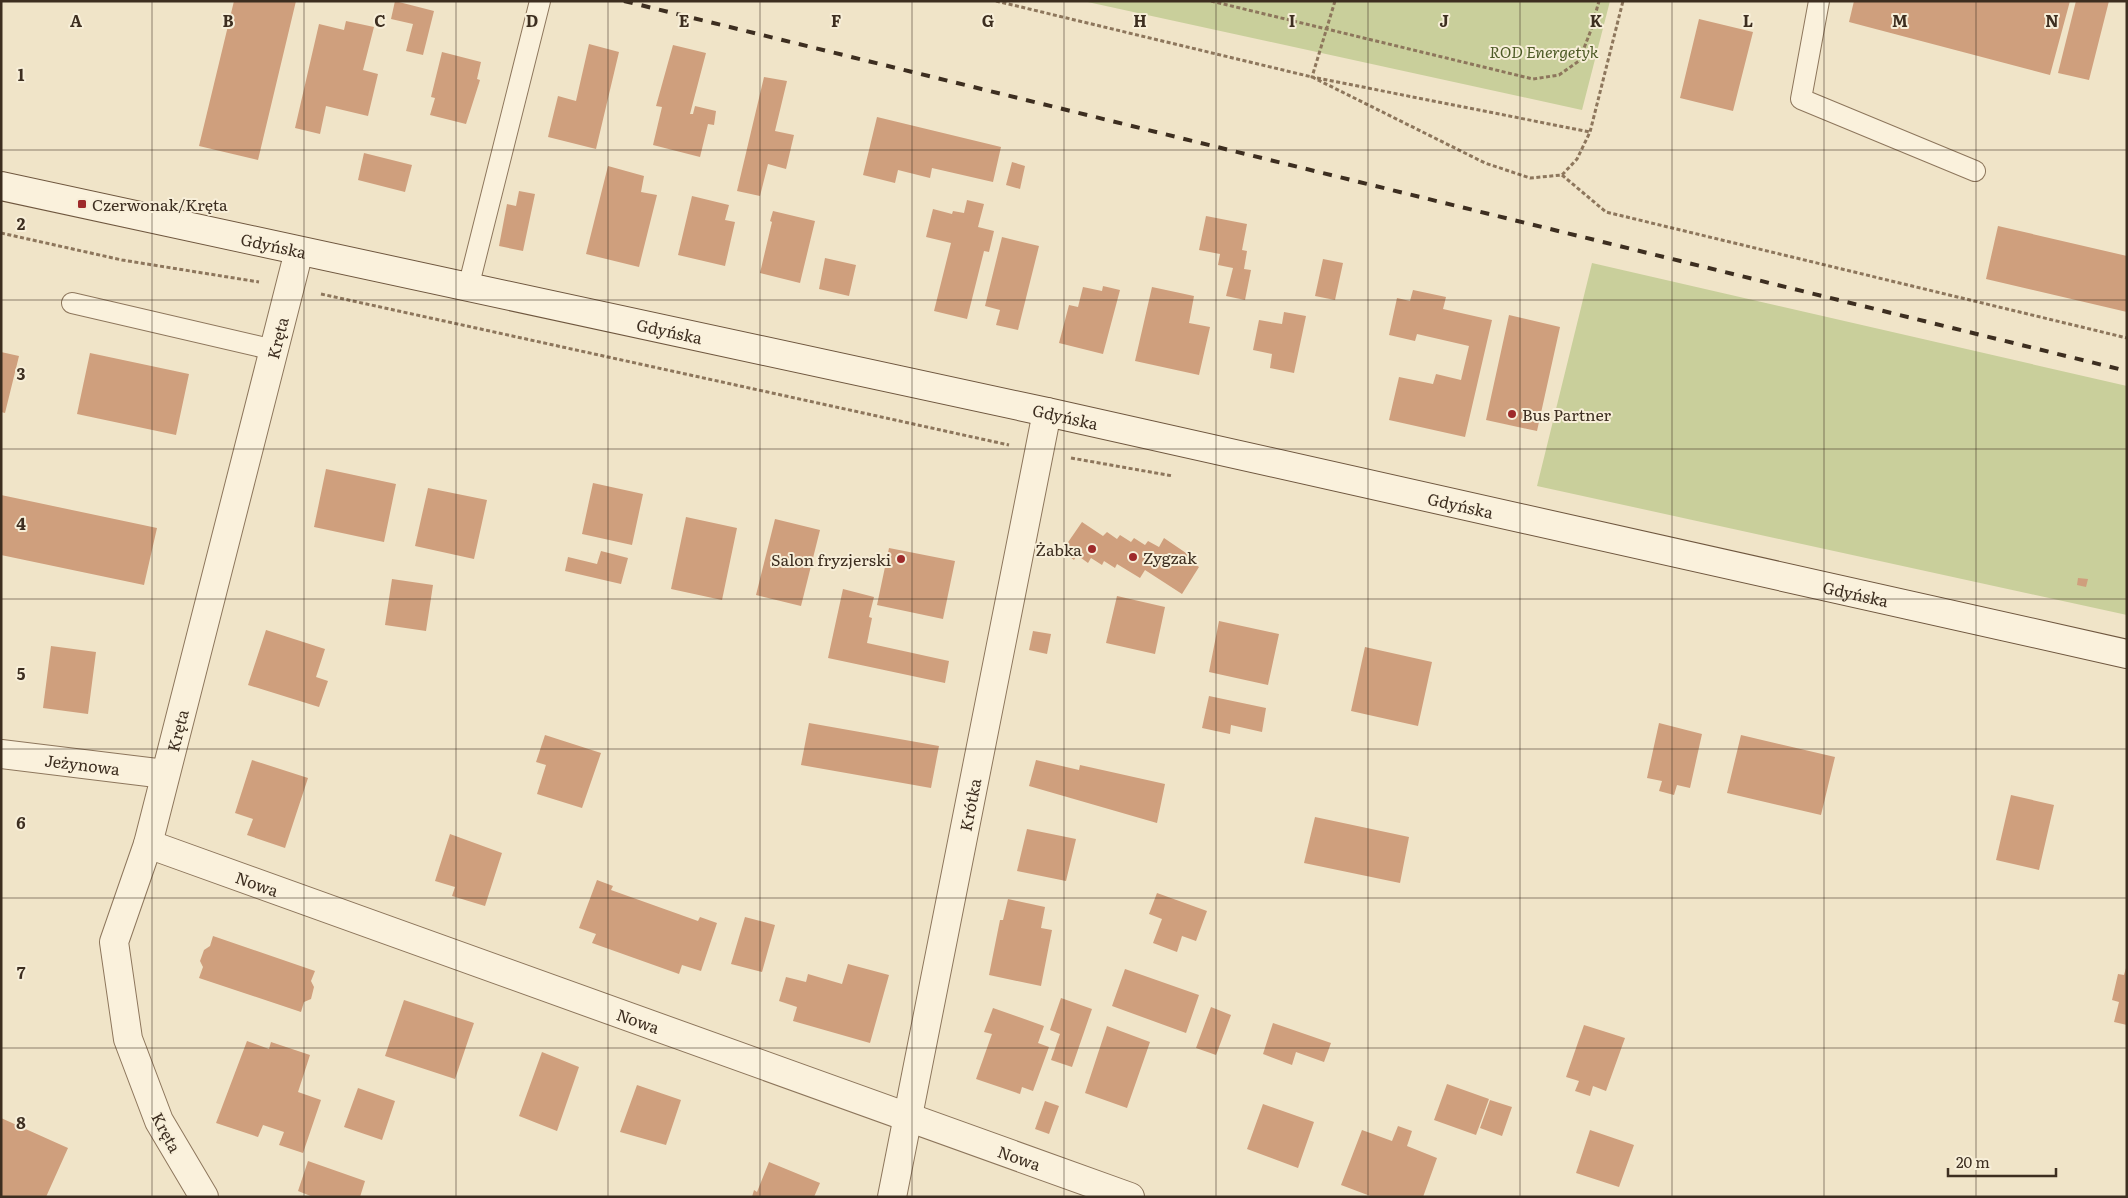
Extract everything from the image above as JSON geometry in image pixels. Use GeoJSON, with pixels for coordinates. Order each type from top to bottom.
{"type":"FeatureCollection","features":[{"type":"Feature","properties":{"kind":"street","name":"Gdyńska"},"geometry":{"type":"LineString","coordinates":[[1,186],[1047,412],[2127,654]]}},
{"type":"Feature","properties":{"kind":"street","name":"Kręta"},"geometry":{"type":"LineString","coordinates":[[204,1197],[159,1121],[128,1040],[114,942],[148,844],[299,251]]}},
{"type":"Feature","properties":{"kind":"street","name":"Krótka"},"geometry":{"type":"LineString","coordinates":[[892,1197],[1047,412]]}},
{"type":"Feature","properties":{"kind":"street","name":"Jeżynowa"},"geometry":{"type":"LineString","coordinates":[[1,754],[165,774]]}},
{"type":"Feature","properties":{"kind":"street","name":"Nowa"},"geometry":{"type":"LineString","coordinates":[[148,844],[1130,1197]]}},
{"type":"Feature","properties":{"kind":"lane"},"geometry":{"type":"LineString","coordinates":[[468,288],[540,1]]}},
{"type":"Feature","properties":{"kind":"lane"},"geometry":{"type":"LineString","coordinates":[[1819,1],[1801,99],[1975,171]]}},
{"type":"Feature","properties":{"kind":"lane"},"geometry":{"type":"LineString","coordinates":[[72,303],[274,350]]}},
{"type":"Feature","properties":{"kind":"path"},"geometry":{"type":"LineString","coordinates":[[996,1],[1312,77],[1590,132]]}},
{"type":"Feature","properties":{"kind":"path"},"geometry":{"type":"LineString","coordinates":[[1211,1],[1533,79],[1559,75],[1579,61],[1591,30],[1599,1]]}},
{"type":"Feature","properties":{"kind":"path"},"geometry":{"type":"LineString","coordinates":[[1312,77],[1335,1]]}},
{"type":"Feature","properties":{"kind":"path"},"geometry":{"type":"LineString","coordinates":[[1312,77],[1485,163],[1530,178],[1562,175],[1577,159],[1590,132],[1623,1]]}},
{"type":"Feature","properties":{"kind":"path"},"geometry":{"type":"LineString","coordinates":[[1562,175],[1606,212],[2127,338]]}},
{"type":"Feature","properties":{"kind":"green space","name":"ROD Energetyk"},"geometry":{"type":"Polygon","coordinates":[[[1083,1],[1610,1],[1582,110],[1083,1]]]}},
{"type":"Feature","properties":{"kind":"green space"},"geometry":{"type":"Polygon","coordinates":[[[1592,263],[2127,386],[2127,615],[1537,486],[1592,263]]]}},
{"type":"Feature","properties":{"kind":"building"},"geometry":{"type":"Polygon","coordinates":[[[234,1],[296,1],[258,160],[199,146],[234,1]]]}},
{"type":"Feature","properties":{"kind":"building"},"geometry":{"type":"Polygon","coordinates":[[[395,1],[434,11],[423,55],[406,51],[413,24],[391,19],[395,1]]]}},
{"type":"Feature","properties":{"kind":"building"},"geometry":{"type":"Polygon","coordinates":[[[1854,1],[2070,1],[2050,75],[1849,22],[1854,1]]]}},
{"type":"Feature","properties":{"kind":"building"},"geometry":{"type":"Polygon","coordinates":[[[2076,1],[2109,1],[2089,80],[2058,73],[2076,1]]]}},
{"type":"Feature","properties":{"kind":"building"},"geometry":{"type":"Polygon","coordinates":[[[1699,19],[1753,32],[1733,111],[1680,98],[1699,19]]]}},
{"type":"Feature","properties":{"kind":"building"},"geometry":{"type":"Polygon","coordinates":[[[346,21],[374,27],[363,70],[378,74],[368,116],[326,106],[320,134],[295,128],[319,24],[344,30],[346,21]]]}},
{"type":"Feature","properties":{"kind":"building"},"geometry":{"type":"Polygon","coordinates":[[[589,44],[619,52],[596,149],[548,137],[558,96],[576,101],[589,44]]]}},
{"type":"Feature","properties":{"kind":"building"},"geometry":{"type":"Polygon","coordinates":[[[673,45],[706,53],[690,114],[693,114],[695,106],[716,111],[714,125],[708,124],[700,157],[653,145],[662,107],[656,106],[673,45]]]}},
{"type":"Feature","properties":{"kind":"building"},"geometry":{"type":"Polygon","coordinates":[[[442,52],[481,62],[477,79],[480,80],[466,124],[430,115],[435,98],[431,97],[442,52]]]}},
{"type":"Feature","properties":{"kind":"building"},"geometry":{"type":"Polygon","coordinates":[[[764,77],[787,81],[775,131],[794,135],[786,169],[768,164],[760,196],[737,191],[764,77]]]}},
{"type":"Feature","properties":{"kind":"building"},"geometry":{"type":"Polygon","coordinates":[[[877,117],[1001,147],[993,182],[932,168],[930,178],[898,170],[895,183],[863,175],[877,117]]]}},
{"type":"Feature","properties":{"kind":"building"},"geometry":{"type":"Polygon","coordinates":[[[364,153],[412,165],[405,192],[358,180],[364,153]]]}},
{"type":"Feature","properties":{"kind":"building"},"geometry":{"type":"Polygon","coordinates":[[[1012,162],[1025,166],[1020,189],[1006,185],[1012,162]]]}},
{"type":"Feature","properties":{"kind":"building"},"geometry":{"type":"Polygon","coordinates":[[[608,166],[644,176],[641,192],[657,195],[639,267],[586,254],[608,166]]]}},
{"type":"Feature","properties":{"kind":"building"},"geometry":{"type":"Polygon","coordinates":[[[519,191],[535,194],[523,251],[499,246],[507,204],[516,206],[519,191]]]}},
{"type":"Feature","properties":{"kind":"building"},"geometry":{"type":"Polygon","coordinates":[[[692,196],[729,205],[725,220],[735,222],[725,266],[678,255],[692,196]]]}},
{"type":"Feature","properties":{"kind":"building"},"geometry":{"type":"Polygon","coordinates":[[[967,200],[984,204],[978,227],[994,231],[989,252],[984,251],[967,319],[934,311],[951,243],[926,237],[933,209],[952,214],[953,211],[964,213],[967,200]]]}},
{"type":"Feature","properties":{"kind":"building"},"geometry":{"type":"Polygon","coordinates":[[[773,211],[815,221],[800,283],[760,273],[773,211]]]}},
{"type":"Feature","properties":{"kind":"building"},"geometry":{"type":"Polygon","coordinates":[[[1206,216],[1247,224],[1242,250],[1247,251],[1244,269],[1251,270],[1245,300],[1226,296],[1233,268],[1218,265],[1220,254],[1199,250],[1206,216]]]}},
{"type":"Feature","properties":{"kind":"building"},"geometry":{"type":"Polygon","coordinates":[[[1998,226],[2127,256],[2127,312],[1986,279],[1998,226]]]}},
{"type":"Feature","properties":{"kind":"building"},"geometry":{"type":"Polygon","coordinates":[[[1002,237],[1039,246],[1018,330],[996,325],[1000,310],[985,306],[1002,237]]]}},
{"type":"Feature","properties":{"kind":"building"},"geometry":{"type":"Polygon","coordinates":[[[825,258],[856,265],[849,296],[819,289],[825,258]]]}},
{"type":"Feature","properties":{"kind":"building"},"geometry":{"type":"Polygon","coordinates":[[[1323,259],[1343,263],[1335,300],[1315,296],[1323,259]]]}},
{"type":"Feature","properties":{"kind":"building"},"geometry":{"type":"Polygon","coordinates":[[[1103,286],[1120,290],[1103,354],[1059,343],[1069,305],[1078,307],[1083,287],[1102,291],[1103,286]]]}},
{"type":"Feature","properties":{"kind":"building"},"geometry":{"type":"Polygon","coordinates":[[[1152,287],[1194,296],[1189,323],[1210,327],[1199,375],[1135,361],[1152,287]]]}},
{"type":"Feature","properties":{"kind":"building"},"geometry":{"type":"Polygon","coordinates":[[[1413,290],[1446,297],[1443,309],[1492,320],[1465,437],[1389,420],[1399,377],[1433,384],[1436,374],[1461,380],[1469,346],[1417,334],[1415,341],[1389,335],[1397,298],[1410,301],[1413,290]]]}},
{"type":"Feature","properties":{"kind":"building"},"geometry":{"type":"Polygon","coordinates":[[[1284,312],[1306,316],[1294,373],[1270,368],[1272,354],[1253,350],[1259,320],[1282,324],[1284,312]]]}},
{"type":"Feature","properties":{"kind":"building"},"geometry":{"type":"Polygon","coordinates":[[[1509,315],[1560,327],[1537,431],[1486,420],[1509,315]]]}},
{"type":"Feature","properties":{"kind":"building"},"geometry":{"type":"Polygon","coordinates":[[[1,352],[19,356],[5,413],[1,412],[1,352]]]}},
{"type":"Feature","properties":{"kind":"building"},"geometry":{"type":"Polygon","coordinates":[[[90,353],[189,374],[176,435],[77,414],[90,353]]]}},
{"type":"Feature","properties":{"kind":"building"},"geometry":{"type":"Polygon","coordinates":[[[326,469],[396,484],[384,542],[314,527],[326,469]]]}},
{"type":"Feature","properties":{"kind":"building"},"geometry":{"type":"Polygon","coordinates":[[[593,483],[643,494],[632,545],[582,534],[593,483]]]}},
{"type":"Feature","properties":{"kind":"building"},"geometry":{"type":"Polygon","coordinates":[[[428,488],[487,500],[474,559],[415,546],[428,488]]]}},
{"type":"Feature","properties":{"kind":"building"},"geometry":{"type":"Polygon","coordinates":[[[1,495],[157,528],[144,585],[1,555],[1,495]]]}},
{"type":"Feature","properties":{"kind":"building"},"geometry":{"type":"Polygon","coordinates":[[[686,517],[737,528],[722,600],[671,589],[686,517]]]}},
{"type":"Feature","properties":{"kind":"building"},"geometry":{"type":"Polygon","coordinates":[[[775,519],[820,530],[801,606],[756,595],[775,519]]]}},
{"type":"Feature","properties":{"kind":"building","name":"Zygzak"},"geometry":{"type":"Polygon","coordinates":[[[1082,522],[1103,536],[1107,532],[1117,539],[1120,535],[1131,542],[1134,538],[1145,545],[1148,541],[1159,547],[1164,538],[1189,555],[1186,558],[1199,567],[1182,594],[1145,570],[1140,578],[1117,564],[1115,568],[1104,561],[1102,565],[1091,558],[1088,563],[1077,555],[1074,560],[1062,551],[1082,522]]]}},
{"type":"Feature","properties":{"kind":"building"},"geometry":{"type":"Polygon","coordinates":[[[889,548],[955,561],[943,619],[877,605],[889,548]]]}},
{"type":"Feature","properties":{"kind":"building"},"geometry":{"type":"Polygon","coordinates":[[[601,551],[628,558],[621,584],[565,571],[568,557],[597,564],[601,551]]]}},
{"type":"Feature","properties":{"kind":"building"},"geometry":{"type":"Polygon","coordinates":[[[2078,578],[2088,579],[2086,587],[2077,585],[2078,578]]]}},
{"type":"Feature","properties":{"kind":"building"},"geometry":{"type":"Polygon","coordinates":[[[392,579],[433,585],[426,631],[385,625],[392,579]]]}},
{"type":"Feature","properties":{"kind":"building"},"geometry":{"type":"Polygon","coordinates":[[[843,589],[874,597],[869,617],[872,618],[867,643],[949,661],[945,683],[828,658],[843,589]]]}},
{"type":"Feature","properties":{"kind":"building"},"geometry":{"type":"Polygon","coordinates":[[[1117,596],[1165,607],[1155,654],[1106,643],[1117,596]]]}},
{"type":"Feature","properties":{"kind":"building"},"geometry":{"type":"Polygon","coordinates":[[[1219,621],[1279,634],[1268,685],[1209,672],[1219,621]]]}},
{"type":"Feature","properties":{"kind":"building"},"geometry":{"type":"Polygon","coordinates":[[[266,630],[325,649],[316,677],[328,681],[319,707],[248,685],[266,630]]]}},
{"type":"Feature","properties":{"kind":"building"},"geometry":{"type":"Polygon","coordinates":[[[1033,631],[1051,634],[1047,654],[1029,650],[1033,631]]]}},
{"type":"Feature","properties":{"kind":"building"},"geometry":{"type":"Polygon","coordinates":[[[51,646],[96,652],[88,714],[43,708],[51,646]]]}},
{"type":"Feature","properties":{"kind":"building"},"geometry":{"type":"Polygon","coordinates":[[[1365,647],[1432,662],[1418,726],[1351,711],[1365,647]]]}},
{"type":"Feature","properties":{"kind":"building"},"geometry":{"type":"Polygon","coordinates":[[[1209,696],[1266,708],[1262,732],[1231,725],[1230,734],[1202,728],[1209,696]]]}},
{"type":"Feature","properties":{"kind":"building"},"geometry":{"type":"Polygon","coordinates":[[[809,723],[939,746],[931,788],[801,765],[809,723]]]}},
{"type":"Feature","properties":{"kind":"building"},"geometry":{"type":"Polygon","coordinates":[[[1659,723],[1702,734],[1690,788],[1677,785],[1674,795],[1659,791],[1662,781],[1647,778],[1659,723]]]}},
{"type":"Feature","properties":{"kind":"building"},"geometry":{"type":"Polygon","coordinates":[[[545,735],[601,753],[582,808],[537,794],[546,765],[536,762],[545,735]]]}},
{"type":"Feature","properties":{"kind":"building"},"geometry":{"type":"Polygon","coordinates":[[[1741,735],[1835,757],[1821,815],[1727,793],[1741,735]]]}},
{"type":"Feature","properties":{"kind":"building"},"geometry":{"type":"Polygon","coordinates":[[[252,760],[308,778],[285,848],[247,835],[253,819],[235,813],[252,760]]]}},
{"type":"Feature","properties":{"kind":"building"},"geometry":{"type":"Polygon","coordinates":[[[1036,760],[1079,770],[1080,765],[1165,784],[1157,823],[1029,786],[1036,760]]]}},
{"type":"Feature","properties":{"kind":"building"},"geometry":{"type":"Polygon","coordinates":[[[2011,795],[2054,805],[2039,870],[1996,860],[2011,795]]]}},
{"type":"Feature","properties":{"kind":"building"},"geometry":{"type":"Polygon","coordinates":[[[1315,817],[1409,837],[1400,883],[1304,863],[1315,817]]]}},
{"type":"Feature","properties":{"kind":"building"},"geometry":{"type":"Polygon","coordinates":[[[1027,829],[1076,839],[1066,881],[1017,871],[1027,829]]]}},
{"type":"Feature","properties":{"kind":"building"},"geometry":{"type":"Polygon","coordinates":[[[450,834],[502,853],[485,906],[452,896],[455,887],[435,881],[450,834]]]}},
{"type":"Feature","properties":{"kind":"building"},"geometry":{"type":"Polygon","coordinates":[[[597,880],[613,886],[611,890],[698,921],[700,917],[717,923],[701,971],[682,965],[679,974],[592,943],[596,934],[579,928],[597,880]]]}},
{"type":"Feature","properties":{"kind":"building"},"geometry":{"type":"Polygon","coordinates":[[[1157,893],[1207,911],[1196,941],[1182,936],[1177,952],[1153,943],[1162,919],[1149,914],[1157,893]]]}},
{"type":"Feature","properties":{"kind":"building"},"geometry":{"type":"Polygon","coordinates":[[[1008,899],[1045,907],[1041,928],[1052,930],[1041,986],[989,975],[1000,920],[1003,920],[1008,899]]]}},
{"type":"Feature","properties":{"kind":"building"},"geometry":{"type":"Polygon","coordinates":[[[745,917],[775,925],[762,972],[731,964],[745,917]]]}},
{"type":"Feature","properties":{"kind":"building"},"geometry":{"type":"Polygon","coordinates":[[[213,936],[315,971],[311,981],[314,987],[311,999],[304,1002],[301,1012],[199,978],[203,967],[200,961],[204,950],[210,946],[213,936]]]}},
{"type":"Feature","properties":{"kind":"building"},"geometry":{"type":"Polygon","coordinates":[[[848,964],[889,975],[870,1043],[793,1021],[797,1007],[779,1001],[786,977],[806,982],[808,974],[842,984],[848,964]]]}},
{"type":"Feature","properties":{"kind":"building"},"geometry":{"type":"Polygon","coordinates":[[[2126,968],[2127,1025],[2114,1022],[2119,1002],[2112,1000],[2118,974],[2124,975],[2126,968]]]}},
{"type":"Feature","properties":{"kind":"building"},"geometry":{"type":"Polygon","coordinates":[[[1125,969],[1199,995],[1186,1033],[1112,1006],[1125,969]]]}},
{"type":"Feature","properties":{"kind":"building"},"geometry":{"type":"Polygon","coordinates":[[[1061,998],[1092,1009],[1072,1067],[1051,1060],[1060,1034],[1050,1030],[1061,998]]]}},
{"type":"Feature","properties":{"kind":"building"},"geometry":{"type":"Polygon","coordinates":[[[404,1000],[474,1023],[455,1079],[385,1056],[404,1000]]]}},
{"type":"Feature","properties":{"kind":"building"},"geometry":{"type":"Polygon","coordinates":[[[1211,1007],[1231,1015],[1216,1055],[1196,1048],[1211,1007]]]}},
{"type":"Feature","properties":{"kind":"building"},"geometry":{"type":"Polygon","coordinates":[[[993,1008],[1044,1026],[1038,1043],[1049,1047],[1033,1091],[1022,1087],[1020,1094],[976,1079],[992,1034],[984,1032],[993,1008]]]}},
{"type":"Feature","properties":{"kind":"building"},"geometry":{"type":"Polygon","coordinates":[[[1273,1023],[1331,1043],[1324,1062],[1296,1052],[1292,1065],[1263,1054],[1273,1023]]]}},
{"type":"Feature","properties":{"kind":"building"},"geometry":{"type":"Polygon","coordinates":[[[1584,1025],[1625,1038],[1606,1091],[1593,1086],[1590,1096],[1575,1091],[1579,1081],[1566,1077],[1584,1025]]]}},
{"type":"Feature","properties":{"kind":"building"},"geometry":{"type":"Polygon","coordinates":[[[1107,1026],[1150,1042],[1127,1108],[1085,1093],[1107,1026]]]}},
{"type":"Feature","properties":{"kind":"building"},"geometry":{"type":"Polygon","coordinates":[[[247,1041],[269,1049],[271,1042],[310,1055],[298,1092],[321,1100],[303,1153],[279,1145],[284,1132],[263,1125],[258,1137],[216,1123],[247,1041]]]}},
{"type":"Feature","properties":{"kind":"building"},"geometry":{"type":"Polygon","coordinates":[[[542,1052],[579,1067],[557,1131],[519,1116],[542,1052]]]}},
{"type":"Feature","properties":{"kind":"building"},"geometry":{"type":"Polygon","coordinates":[[[1447,1084],[1489,1099],[1476,1135],[1434,1120],[1447,1084]]]}},
{"type":"Feature","properties":{"kind":"building"},"geometry":{"type":"Polygon","coordinates":[[[637,1085],[681,1100],[666,1145],[620,1132],[637,1085]]]}},
{"type":"Feature","properties":{"kind":"building"},"geometry":{"type":"Polygon","coordinates":[[[358,1088],[395,1101],[382,1140],[344,1127],[358,1088]]]}},
{"type":"Feature","properties":{"kind":"building"},"geometry":{"type":"Polygon","coordinates":[[[1490,1100],[1512,1107],[1502,1136],[1480,1128],[1490,1100]]]}},
{"type":"Feature","properties":{"kind":"building"},"geometry":{"type":"Polygon","coordinates":[[[1045,1101],[1059,1106],[1049,1134],[1035,1129],[1045,1101]]]}},
{"type":"Feature","properties":{"kind":"building"},"geometry":{"type":"Polygon","coordinates":[[[1263,1104],[1314,1122],[1298,1168],[1247,1149],[1263,1104]]]}},
{"type":"Feature","properties":{"kind":"building"},"geometry":{"type":"Polygon","coordinates":[[[1,1118],[68,1148],[46,1197],[1,1197],[1,1118]]]}},
{"type":"Feature","properties":{"kind":"building"},"geometry":{"type":"Polygon","coordinates":[[[1398,1126],[1412,1131],[1407,1146],[1437,1158],[1423,1197],[1373,1197],[1341,1185],[1362,1130],[1392,1141],[1398,1126]]]}},
{"type":"Feature","properties":{"kind":"building"},"geometry":{"type":"Polygon","coordinates":[[[1590,1130],[1634,1145],[1619,1187],[1576,1173],[1590,1130]]]}},
{"type":"Feature","properties":{"kind":"building"},"geometry":{"type":"Polygon","coordinates":[[[308,1161],[365,1181],[360,1197],[313,1197],[298,1191],[308,1161]]]}},
{"type":"Feature","properties":{"kind":"building"},"geometry":{"type":"Polygon","coordinates":[[[769,1162],[820,1183],[814,1197],[752,1197],[754,1190],[757,1192],[769,1162]]]}},
{"type":"Feature","properties":{"kind":"railway"},"geometry":{"type":"LineString","coordinates":[[624,1],[2127,371]]}},
{"type":"Feature","properties":{"kind":"place","name":"Czerwonak/Kręta"},"geometry":{"type":"Point","coordinates":[82,204]}},
{"type":"Feature","properties":{"kind":"place","name":"Bus Partner"},"geometry":{"type":"Point","coordinates":[1512,414]}},
{"type":"Feature","properties":{"kind":"place","name":"Żabka"},"geometry":{"type":"Point","coordinates":[1092,549]}},
{"type":"Feature","properties":{"kind":"place","name":"Zygzak"},"geometry":{"type":"Point","coordinates":[1133,557]}},
{"type":"Feature","properties":{"kind":"place","name":"Salon fryzjerski"},"geometry":{"type":"Point","coordinates":[901,559]}}]}
